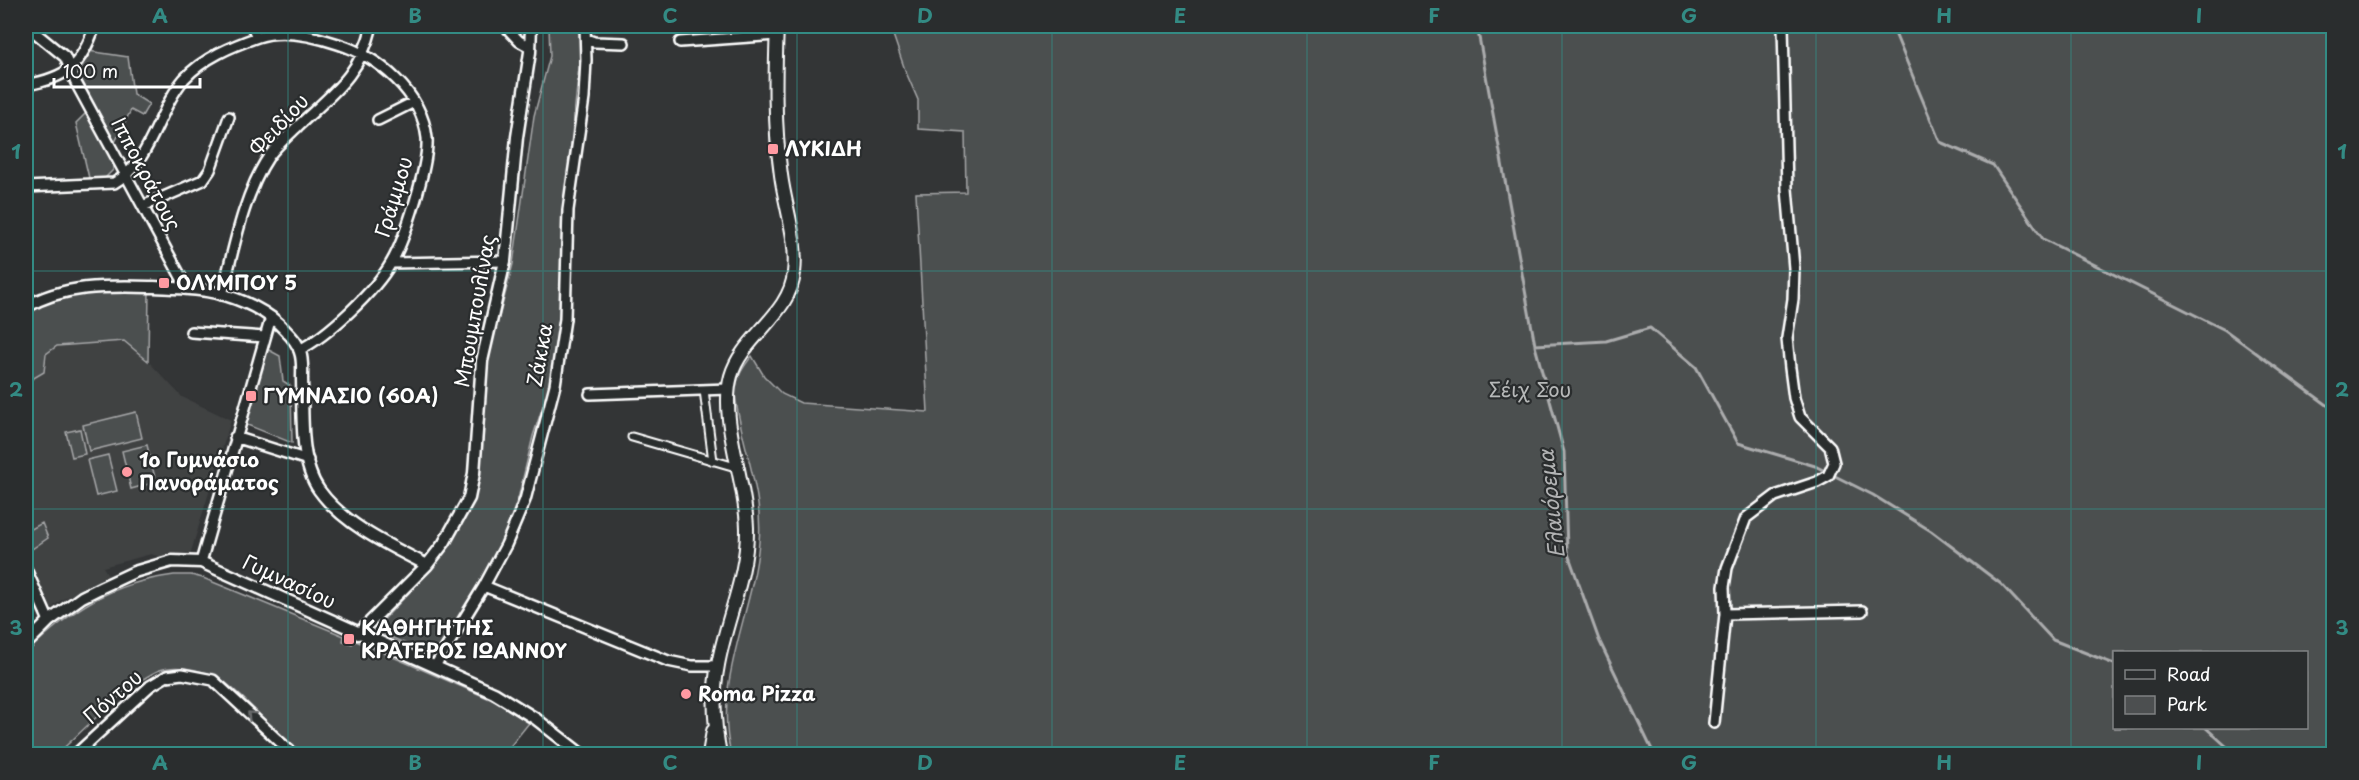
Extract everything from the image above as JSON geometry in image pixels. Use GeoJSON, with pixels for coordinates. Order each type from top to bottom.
{"type":"FeatureCollection","features":[{"type":"Feature","properties":{"kind":"main road"},"geometry":{"type":"LineString","coordinates":[[709,754],[714,724],[717,666],[742,573],[746,548],[744,495],[729,415],[728,389],[731,374],[737,362],[784,301],[794,278],[793,242],[779,159],[777,30]]}},
{"type":"Feature","properties":{"kind":"main road"},"geometry":{"type":"LineString","coordinates":[[714,724],[720,754]]}},
{"type":"Feature","properties":{"kind":"street","name":"Ιπποκράτους"},"geometry":{"type":"LineString","coordinates":[[27,26],[58,50],[71,69],[78,87],[187,288]]}},
{"type":"Feature","properties":{"kind":"street"},"geometry":{"type":"LineString","coordinates":[[26,86],[58,77],[71,69],[95,26]]}},
{"type":"Feature","properties":{"kind":"street"},"geometry":{"type":"LineString","coordinates":[[252,26],[257,37]]}},
{"type":"Feature","properties":{"kind":"street","name":"Φειδίου"},"geometry":{"type":"LineString","coordinates":[[222,294],[242,222],[260,171],[270,154],[285,138],[352,74],[364,54],[372,26]]}},
{"type":"Feature","properties":{"kind":"street"},"geometry":{"type":"LineString","coordinates":[[505,26],[519,41],[530,47]]}},
{"type":"Feature","properties":{"kind":"street","name":"Μπουμπουλίνας"},"geometry":{"type":"LineString","coordinates":[[358,634],[427,565],[444,543],[469,498],[474,473],[482,361],[505,261],[531,26]]}},
{"type":"Feature","properties":{"kind":"street","name":"Ζάκκα"},"geometry":{"type":"LineString","coordinates":[[435,666],[484,586],[506,545],[525,500],[562,351],[567,291],[568,210],[584,98],[585,26]]}},
{"type":"Feature","properties":{"kind":"street"},"geometry":{"type":"LineString","coordinates":[[1714,723],[1725,614],[1724,587],[1727,568],[1746,518],[1775,496],[1828,476],[1833,463],[1830,447],[1800,417],[1794,398],[1786,338],[1793,299],[1794,268],[1786,189],[1782,26]]}},
{"type":"Feature","properties":{"kind":"street"},"geometry":{"type":"LineString","coordinates":[[680,42],[777,30]]}},
{"type":"Feature","properties":{"kind":"street","name":"Γράμμου"},"geometry":{"type":"LineString","coordinates":[[127,176],[139,162],[183,81],[208,59],[257,37],[272,34],[299,35],[334,43],[364,54],[406,89],[425,127],[427,151],[414,202],[391,263],[353,309],[321,336],[299,350]]}},
{"type":"Feature","properties":{"kind":"street"},"geometry":{"type":"LineString","coordinates":[[586,39],[594,42],[624,43]]}},
{"type":"Feature","properties":{"kind":"street"},"geometry":{"type":"LineString","coordinates":[[378,120],[414,102]]}},
{"type":"Feature","properties":{"kind":"street"},"geometry":{"type":"LineString","coordinates":[[143,206],[203,180],[210,171],[229,117]]}},
{"type":"Feature","properties":{"kind":"street"},"geometry":{"type":"LineString","coordinates":[[26,187],[114,183],[127,176]]}},
{"type":"Feature","properties":{"kind":"street"},"geometry":{"type":"LineString","coordinates":[[391,263],[505,261]]}},
{"type":"Feature","properties":{"kind":"street"},"geometry":{"type":"LineString","coordinates":[[26,307],[52,295],[86,288],[118,286],[187,288],[222,294],[248,304],[270,317],[287,333],[299,350],[304,432],[308,460],[318,489],[340,512],[384,542],[427,565]]}},
{"type":"Feature","properties":{"kind":"street"},"geometry":{"type":"LineString","coordinates":[[26,644],[49,621],[82,597],[134,572],[172,561],[201,562],[270,317]]}},
{"type":"Feature","properties":{"kind":"street"},"geometry":{"type":"LineString","coordinates":[[191,332],[265,337]]}},
{"type":"Feature","properties":{"kind":"street"},"geometry":{"type":"LineString","coordinates":[[590,394],[728,389]]}},
{"type":"Feature","properties":{"kind":"street"},"geometry":{"type":"LineString","coordinates":[[704,390],[713,461]]}},
{"type":"Feature","properties":{"kind":"street"},"geometry":{"type":"LineString","coordinates":[[235,437],[308,460]]}},
{"type":"Feature","properties":{"kind":"street"},"geometry":{"type":"LineString","coordinates":[[632,437],[739,468]]}},
{"type":"Feature","properties":{"kind":"street","name":"Γυμνασίου"},"geometry":{"type":"LineString","coordinates":[[201,562],[358,634],[435,666],[511,703],[581,754]]}},
{"type":"Feature","properties":{"kind":"street"},"geometry":{"type":"LineString","coordinates":[[26,569],[49,621]]}},
{"type":"Feature","properties":{"kind":"street"},"geometry":{"type":"LineString","coordinates":[[484,586],[668,661],[692,666],[717,666]]}},
{"type":"Feature","properties":{"kind":"street"},"geometry":{"type":"LineString","coordinates":[[1725,614],[1862,611]]}},
{"type":"Feature","properties":{"kind":"street","name":"Πόντου"},"geometry":{"type":"LineString","coordinates":[[76,754],[150,686],[167,676],[182,674],[205,678],[218,684],[293,754]]}},
{"type":"Feature","properties":{"kind":"shaded area","name":"1ο Γυμνάσιο Πανοράματος"},"geometry":{"type":"Polygon","coordinates":[[[124,341],[148,361],[182,397],[231,420],[190,555],[164,558],[151,554],[103,567],[108,575],[60,601],[47,612],[26,562],[26,375],[27,382],[46,354],[57,346],[124,341]]]}},
{"type":"Feature","properties":{"kind":"green space"},"geometry":{"type":"Polygon","coordinates":[[[549,26],[580,26],[581,48],[563,221],[559,332],[550,385],[533,436],[519,495],[504,538],[481,584],[434,656],[374,630],[433,567],[467,511],[479,479],[482,382],[513,264],[534,116],[550,56],[549,26]]]}},
{"type":"Feature","properties":{"kind":"green space","name":"Σέιχ Σου"},"geometry":{"type":"Polygon","coordinates":[[[890,26],[2333,26],[2333,754],[731,754],[727,727],[730,674],[750,595],[760,523],[755,486],[735,393],[737,382],[752,356],[764,376],[782,394],[801,403],[928,412],[916,193],[966,192],[965,132],[918,129],[918,100],[890,26]]]}},
{"type":"Feature","properties":{"kind":"green space"},"geometry":{"type":"Polygon","coordinates":[[[88,51],[128,57],[133,94],[149,104],[142,116],[131,110],[115,142],[79,75],[88,51]]]}},
{"type":"Feature","properties":{"kind":"green space"},"geometry":{"type":"Polygon","coordinates":[[[86,113],[113,160],[113,170],[103,180],[92,181],[89,178],[76,123],[86,113]]]}},
{"type":"Feature","properties":{"kind":"green space"},"geometry":{"type":"Polygon","coordinates":[[[149,288],[148,361],[124,341],[57,346],[46,354],[44,372],[27,382],[26,312],[72,292],[149,288]]]}},
{"type":"Feature","properties":{"kind":"green space"},"geometry":{"type":"Polygon","coordinates":[[[267,349],[280,356],[283,381],[291,386],[292,443],[245,424],[267,349]]]}},
{"type":"Feature","properties":{"kind":"green space"},"geometry":{"type":"Polygon","coordinates":[[[136,412],[142,438],[89,451],[83,425],[136,412]]]}},
{"type":"Feature","properties":{"kind":"green space"},"geometry":{"type":"Polygon","coordinates":[[[80,429],[85,454],[72,457],[66,432],[80,429]]]}},
{"type":"Feature","properties":{"kind":"green space"},"geometry":{"type":"Polygon","coordinates":[[[147,445],[156,482],[131,489],[122,451],[147,445]]]}},
{"type":"Feature","properties":{"kind":"green space"},"geometry":{"type":"Polygon","coordinates":[[[108,455],[117,491],[96,496],[87,460],[108,455]]]}},
{"type":"Feature","properties":{"kind":"green space"},"geometry":{"type":"Polygon","coordinates":[[[42,523],[48,538],[26,553],[26,532],[42,523]]]}},
{"type":"Feature","properties":{"kind":"green space"},"geometry":{"type":"Polygon","coordinates":[[[174,575],[203,578],[344,636],[343,641],[352,644],[356,641],[497,702],[529,723],[504,754],[453,752],[442,754],[299,754],[245,700],[220,679],[204,672],[185,668],[167,668],[147,676],[134,685],[57,754],[26,754],[26,653],[59,624],[93,601],[130,585],[174,575]]]}},
{"type":"Feature","properties":{"kind":"waterway"},"geometry":{"type":"LineString","coordinates":[[1477,26],[1535,345],[1606,341],[1650,328],[1696,367],[1738,443],[1815,466],[1873,495],[1931,531],[2001,584],[2053,640],[2113,664]]}},
{"type":"Feature","properties":{"kind":"waterway"},"geometry":{"type":"LineString","coordinates":[[1892,26],[1940,142],[1993,165],[2043,239],[2225,330],[2334,410]]}},
{"type":"Feature","properties":{"kind":"waterway","name":"Ελαιόρεμα"},"geometry":{"type":"LineString","coordinates":[[1535,346],[1564,452],[1567,551],[1599,640],[1654,754]]}},
{"type":"Feature","properties":{"kind":"waterway"},"geometry":{"type":"LineString","coordinates":[[2207,729],[2235,754]]}},
{"type":"Feature","properties":{"kind":"place","name":"ΛΥΚΙΔΗ"},"geometry":{"type":"Point","coordinates":[773,149]}},
{"type":"Feature","properties":{"kind":"place","name":"ΟΛΥΜΠΟΥ 5"},"geometry":{"type":"Point","coordinates":[164,283]}},
{"type":"Feature","properties":{"kind":"place","name":"ΓΥΜΝΑΣΙΟ (60Α)"},"geometry":{"type":"Point","coordinates":[251,396]}},
{"type":"Feature","properties":{"kind":"place","name":"1ο Γυμνάσιο Πανοράματος"},"geometry":{"type":"Point","coordinates":[127,472]}},
{"type":"Feature","properties":{"kind":"place","name":"ΚΑΘΗΓΗΤΗΣ ΚΡΑΤΕΡΟΣ ΙΩΑΝΝΟΥ"},"geometry":{"type":"Point","coordinates":[349,639]}},
{"type":"Feature","properties":{"kind":"place","name":"Roma Pizza"},"geometry":{"type":"Point","coordinates":[686,694]}}]}
